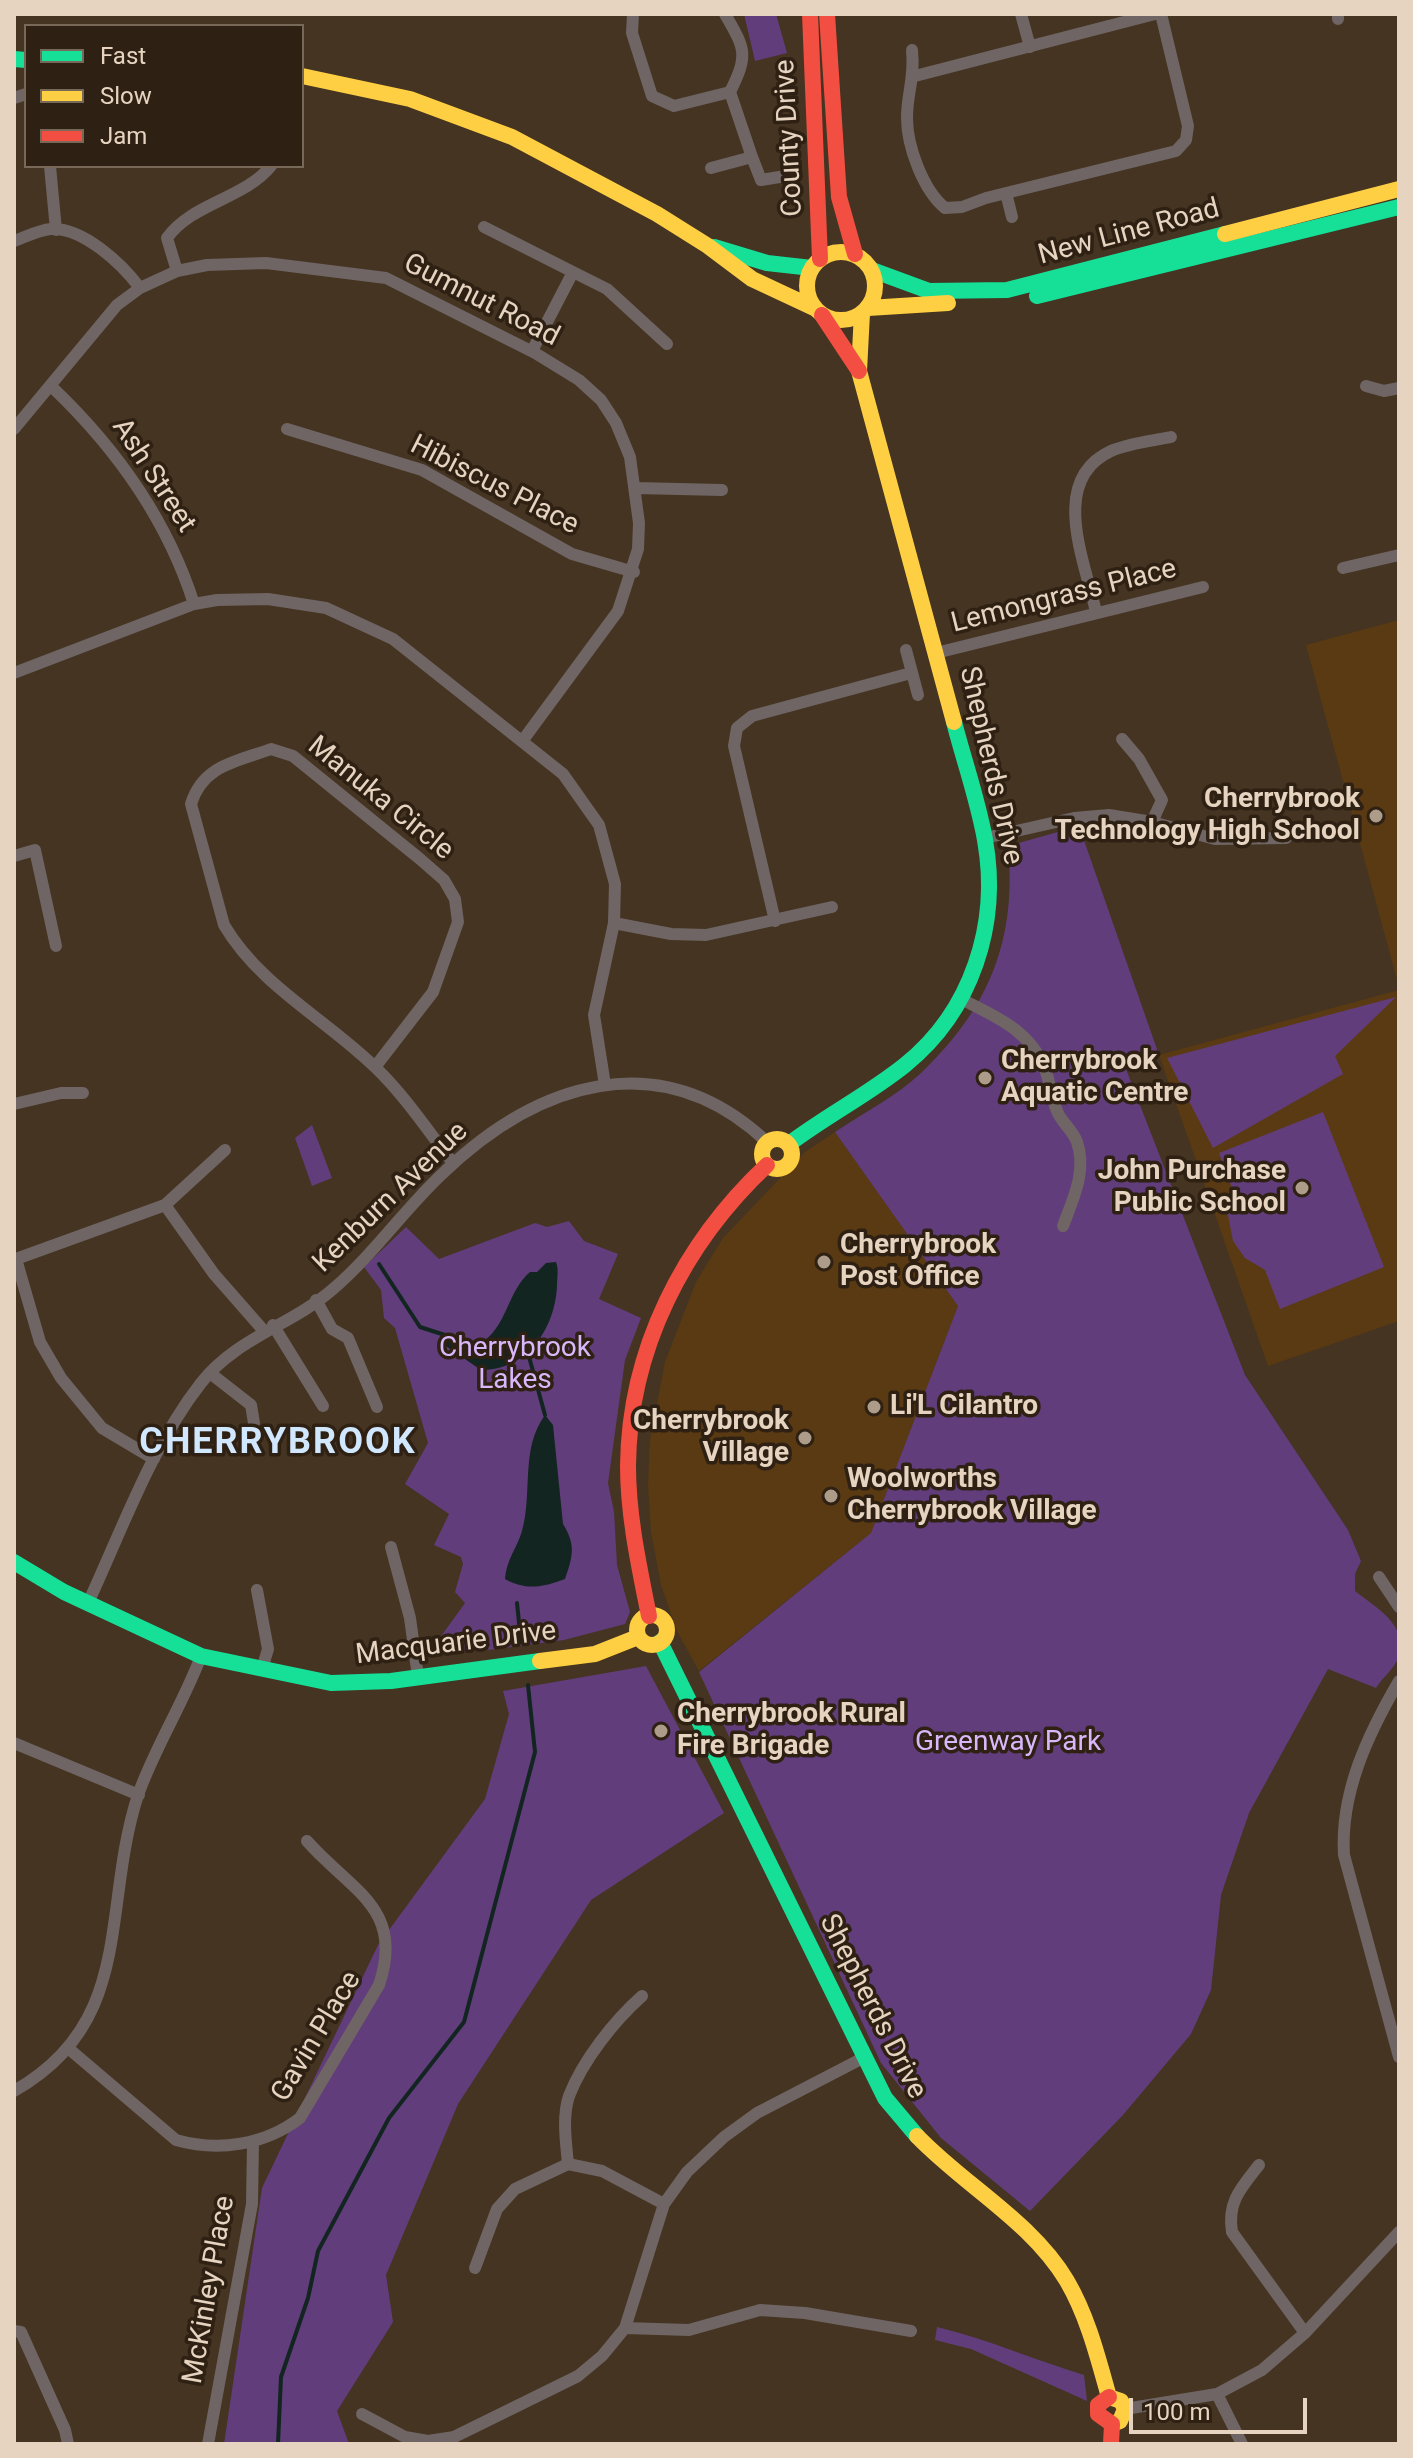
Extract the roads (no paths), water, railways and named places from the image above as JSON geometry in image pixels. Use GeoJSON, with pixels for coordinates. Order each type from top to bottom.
{"type":"FeatureCollection","features":[{"type":"Feature","properties":{"kind":"main road","name":"County Drive"},"geometry":{"type":"LineString","coordinates":[[810,14],[816,263]]}},
{"type":"Feature","properties":{"kind":"main road","name":"County Drive"},"geometry":{"type":"LineString","coordinates":[[827,14],[839,197],[855,254]]}},
{"type":"Feature","properties":{"kind":"main road"},"geometry":{"type":"LineString","coordinates":[[304,76],[389,92],[484,122],[555,158],[707,245],[751,278],[842,321],[865,311],[876,289],[872,270],[855,254],[837,252],[816,263],[767,263],[707,245]]}},
{"type":"Feature","properties":{"kind":"main road","name":"New Line Road"},"geometry":{"type":"LineString","coordinates":[[872,270],[929,291],[1007,290],[1399,189]]}},
{"type":"Feature","properties":{"kind":"main road","name":"New Line Road"},"geometry":{"type":"LineString","coordinates":[[865,311],[910,303],[1008,301],[1068,290],[1279,234],[1399,207]]}},
{"type":"Feature","properties":{"kind":"main road"},"geometry":{"type":"LineString","coordinates":[[816,263],[807,288],[818,312]]}},
{"type":"Feature","properties":{"kind":"main road","name":"Shepherds Drive"},"geometry":{"type":"LineString","coordinates":[[859,371],[865,311]]}},
{"type":"Feature","properties":{"kind":"main road","name":"Shepherds Drive"},"geometry":{"type":"LineString","coordinates":[[789,1144],[918,1053],[961,999],[979,955],[991,886],[985,838],[859,371],[818,312]]}},
{"type":"Feature","properties":{"kind":"main road"},"geometry":{"type":"LineString","coordinates":[[779,1138],[789,1144],[792,1154],[789,1163],[775,1169],[767,1165],[761,1153],[767,1142],[779,1138]]}},
{"type":"Feature","properties":{"kind":"main road"},"geometry":{"type":"LineString","coordinates":[[649,1616],[632,1534],[629,1487],[629,1444],[642,1370],[667,1304],[703,1235],[738,1191],[767,1165]]}},
{"type":"Feature","properties":{"kind":"main road","name":"Macquarie Drive"},"geometry":{"type":"LineString","coordinates":[[14,1562],[88,1603],[201,1656],[353,1684],[595,1654],[638,1637]]}},
{"type":"Feature","properties":{"kind":"main road"},"geometry":{"type":"LineString","coordinates":[[649,1616],[659,1617],[666,1625],[666,1634],[660,1642],[646,1644],[638,1637],[638,1625],[649,1616]]}},
{"type":"Feature","properties":{"kind":"main road","name":"Shepherds Drive"},"geometry":{"type":"LineString","coordinates":[[660,1642],[773,1868],[863,2058],[904,2125],[1021,2227],[1052,2259],[1085,2316],[1109,2397]]}},
{"type":"Feature","properties":{"kind":"main road"},"geometry":{"type":"LineString","coordinates":[[1109,2397],[1121,2401],[1125,2409],[1122,2418],[1112,2424],[1103,2421],[1098,2414],[1098,2405],[1109,2397]]}},
{"type":"Feature","properties":{"kind":"main road"},"geometry":{"type":"LineString","coordinates":[[1111,2444],[1112,2424]]}},
{"type":"Feature","properties":{"kind":"street"},"geometry":{"type":"LineString","coordinates":[[633,14],[632,33],[652,96],[674,106],[730,92]]}},
{"type":"Feature","properties":{"kind":"street"},"geometry":{"type":"LineString","coordinates":[[725,14],[742,39],[744,54],[730,92],[761,180],[792,175]]}},
{"type":"Feature","properties":{"kind":"street"},"geometry":{"type":"LineString","coordinates":[[1021,14],[1030,47]]}},
{"type":"Feature","properties":{"kind":"street"},"geometry":{"type":"LineString","coordinates":[[915,76],[1155,14]]}},
{"type":"Feature","properties":{"kind":"street"},"geometry":{"type":"LineString","coordinates":[[912,50],[915,76],[906,119],[910,141],[936,201],[945,208],[962,207],[986,198],[1176,151],[1186,140],[1188,126],[1161,14]]}},
{"type":"Feature","properties":{"kind":"street"},"geometry":{"type":"LineString","coordinates":[[711,168],[752,157]]}},
{"type":"Feature","properties":{"kind":"street"},"geometry":{"type":"LineString","coordinates":[[50,168],[56,230]]}},
{"type":"Feature","properties":{"kind":"street"},"geometry":{"type":"LineString","coordinates":[[177,271],[167,238],[176,225],[253,181],[269,168]]}},
{"type":"Feature","properties":{"kind":"street"},"geometry":{"type":"LineString","coordinates":[[1006,193],[1012,217]]}},
{"type":"Feature","properties":{"kind":"street"},"geometry":{"type":"LineString","coordinates":[[484,227],[607,289],[667,344]]}},
{"type":"Feature","properties":{"kind":"street"},"geometry":{"type":"LineString","coordinates":[[14,241],[56,230],[86,240],[128,272],[140,288]]}},
{"type":"Feature","properties":{"kind":"street","name":"Gumnut Road"},"geometry":{"type":"LineString","coordinates":[[14,429],[117,305],[140,288],[177,271],[207,265],[253,262],[386,278],[532,351],[579,380],[601,400],[616,423],[630,457],[639,523],[634,572],[618,611],[523,740]]}},
{"type":"Feature","properties":{"kind":"street"},"geometry":{"type":"LineString","coordinates":[[532,351],[573,272]]}},
{"type":"Feature","properties":{"kind":"street"},"geometry":{"type":"LineString","coordinates":[[1366,386],[1384,391],[1399,388]]}},
{"type":"Feature","properties":{"kind":"street","name":"Ash Street"},"geometry":{"type":"LineString","coordinates":[[52,387],[105,440],[166,532],[194,604]]}},
{"type":"Feature","properties":{"kind":"street","name":"Hibiscus Place"},"geometry":{"type":"LineString","coordinates":[[287,429],[422,470],[572,554],[634,572]]}},
{"type":"Feature","properties":{"kind":"street"},"geometry":{"type":"LineString","coordinates":[[1096,612],[1074,509],[1076,486],[1084,471],[1113,450],[1171,437]]}},
{"type":"Feature","properties":{"kind":"street"},"geometry":{"type":"LineString","coordinates":[[636,488],[722,490]]}},
{"type":"Feature","properties":{"kind":"street"},"geometry":{"type":"LineString","coordinates":[[1343,568],[1399,555]]}},
{"type":"Feature","properties":{"kind":"street","name":"Lemongrass Place"},"geometry":{"type":"LineString","coordinates":[[936,653],[1203,587]]}},
{"type":"Feature","properties":{"kind":"street"},"geometry":{"type":"LineString","coordinates":[[14,673],[194,604],[268,599],[326,608],[393,639],[563,774],[599,825],[615,884],[614,923],[594,1015],[605,1085]]}},
{"type":"Feature","properties":{"kind":"street"},"geometry":{"type":"LineString","coordinates":[[906,650],[918,695]]}},
{"type":"Feature","properties":{"kind":"street"},"geometry":{"type":"LineString","coordinates":[[775,921],[734,746],[737,728],[752,716],[911,673]]}},
{"type":"Feature","properties":{"kind":"street"},"geometry":{"type":"LineString","coordinates":[[1122,739],[1139,759],[1162,800],[1152,822]]}},
{"type":"Feature","properties":{"kind":"street","name":"Manuka Circle"},"geometry":{"type":"LineString","coordinates":[[375,1067],[433,992],[458,922],[455,899],[444,880],[293,756],[271,749],[212,772],[197,785],[191,804],[224,925],[258,969],[375,1067],[453,1163]]}},
{"type":"Feature","properties":{"kind":"street"},"geometry":{"type":"LineString","coordinates":[[985,838],[1074,818],[1109,815],[1152,822],[1215,839],[1286,838]]}},
{"type":"Feature","properties":{"kind":"street"},"geometry":{"type":"LineString","coordinates":[[14,856],[35,850],[56,946]]}},
{"type":"Feature","properties":{"kind":"street"},"geometry":{"type":"LineString","coordinates":[[614,923],[671,934],[706,935],[832,907]]}},
{"type":"Feature","properties":{"kind":"street"},"geometry":{"type":"LineString","coordinates":[[961,999],[1016,1028],[1031,1044],[1043,1064],[1057,1111],[1076,1139],[1080,1155],[1080,1175],[1063,1226]]}},
{"type":"Feature","properties":{"kind":"street","name":"Kenburn Avenue"},"geometry":{"type":"LineString","coordinates":[[88,1603],[154,1459],[196,1390],[210,1373],[269,1328],[335,1288],[453,1163],[502,1125],[529,1110],[605,1085],[645,1082],[707,1098],[738,1117],[767,1142]]}},
{"type":"Feature","properties":{"kind":"street"},"geometry":{"type":"LineString","coordinates":[[14,1104],[61,1093],[83,1093]]}},
{"type":"Feature","properties":{"kind":"street"},"geometry":{"type":"LineString","coordinates":[[154,1459],[102,1428],[61,1378],[40,1342],[16,1259],[165,1205],[225,1150]]}},
{"type":"Feature","properties":{"kind":"street"},"geometry":{"type":"LineString","coordinates":[[165,1205],[214,1274],[269,1328],[323,1406]]}},
{"type":"Feature","properties":{"kind":"street"},"geometry":{"type":"LineString","coordinates":[[316,1300],[332,1329],[348,1338],[377,1407]]}},
{"type":"Feature","properties":{"kind":"street"},"geometry":{"type":"LineString","coordinates":[[210,1373],[251,1405],[254,1423]]}},
{"type":"Feature","properties":{"kind":"street"},"geometry":{"type":"LineString","coordinates":[[391,1547],[410,1618],[418,1677]]}},
{"type":"Feature","properties":{"kind":"street"},"geometry":{"type":"LineString","coordinates":[[1379,1577],[1399,1607]]}},
{"type":"Feature","properties":{"kind":"street"},"geometry":{"type":"LineString","coordinates":[[257,1590],[268,1649],[262,1669]]}},
{"type":"Feature","properties":{"kind":"street"},"geometry":{"type":"LineString","coordinates":[[14,2091],[41,2074],[68,2048],[95,2008],[105,1982],[120,1873],[139,1795],[201,1656]]}},
{"type":"Feature","properties":{"kind":"street"},"geometry":{"type":"LineString","coordinates":[[1399,1681],[1347,1793],[1342,1828],[1344,1855],[1399,2057]]}},
{"type":"Feature","properties":{"kind":"street"},"geometry":{"type":"LineString","coordinates":[[14,1743],[139,1795]]}},
{"type":"Feature","properties":{"kind":"street","name":"Gavin Place"},"geometry":{"type":"LineString","coordinates":[[68,2048],[176,2140],[196,2146],[253,2142],[280,2133],[300,2118],[379,1985],[387,1961],[388,1938],[375,1908],[307,1841]]}},
{"type":"Feature","properties":{"kind":"street"},"geometry":{"type":"LineString","coordinates":[[568,2164],[565,2125],[569,2096],[613,2021],[642,1996]]}},
{"type":"Feature","properties":{"kind":"street"},"geometry":{"type":"LineString","coordinates":[[362,2414],[405,2437],[428,2441],[454,2437],[578,2376],[602,2356],[625,2328],[664,2204],[687,2172],[724,2137],[757,2113],[863,2058]]}},
{"type":"Feature","properties":{"kind":"street","name":"McKinley Place"},"geometry":{"type":"LineString","coordinates":[[208,2444],[252,2204],[253,2142]]}},
{"type":"Feature","properties":{"kind":"street"},"geometry":{"type":"LineString","coordinates":[[475,2268],[497,2209],[515,2189],[568,2164],[602,2171],[664,2204]]}},
{"type":"Feature","properties":{"kind":"street"},"geometry":{"type":"LineString","coordinates":[[1259,2165],[1233,2197],[1229,2216],[1232,2232],[1305,2333]]}},
{"type":"Feature","properties":{"kind":"street"},"geometry":{"type":"LineString","coordinates":[[1125,2409],[1217,2394],[1262,2370],[1305,2333],[1399,2232]]}},
{"type":"Feature","properties":{"kind":"street"},"geometry":{"type":"LineString","coordinates":[[625,2328],[689,2330],[760,2310],[805,2313],[911,2331]]}},
{"type":"Feature","properties":{"kind":"street"},"geometry":{"type":"LineString","coordinates":[[14,2331],[19,2329],[65,2430],[68,2444]]}},
{"type":"Feature","properties":{"kind":"street"},"geometry":{"type":"LineString","coordinates":[[1217,2394],[1242,2444]]}},
{"type":"Feature","properties":{"kind":"water"},"geometry":{"type":"Polygon","coordinates":[[[556,1262],[557,1286],[551,1317],[536,1344],[525,1355],[512,1363],[481,1370],[440,1342],[448,1336],[479,1344],[496,1329],[522,1280],[546,1263],[556,1262]]]}},
{"type":"Feature","properties":{"kind":"water"},"geometry":{"type":"Polygon","coordinates":[[[545,1415],[553,1425],[563,1524],[570,1538],[571,1557],[565,1579],[542,1586],[528,1586],[505,1579],[525,1516],[532,1442],[545,1415]]]}},
{"type":"Feature","properties":{"kind":"waterway"},"geometry":{"type":"LineString","coordinates":[[379,1264],[420,1327],[448,1336]]}},
{"type":"Feature","properties":{"kind":"waterway"},"geometry":{"type":"LineString","coordinates":[[528,1353],[545,1415]]}},
{"type":"Feature","properties":{"kind":"waterway"},"geometry":{"type":"LineString","coordinates":[[517,1603],[521,1642]]}},
{"type":"Feature","properties":{"kind":"waterway"},"geometry":{"type":"LineString","coordinates":[[278,2444],[281,2377],[308,2298],[318,2251],[389,2118],[464,2022],[535,1752],[528,1685]]}},
{"type":"Feature","properties":{"kind":"place","name":"Cherrybrook Technology High School"},"geometry":{"type":"Point","coordinates":[1376,816]}},
{"type":"Feature","properties":{"kind":"place","name":"Cherrybrook Aquatic Centre"},"geometry":{"type":"Point","coordinates":[985,1078]}},
{"type":"Feature","properties":{"kind":"place","name":"John Purchase Public School"},"geometry":{"type":"Point","coordinates":[1302,1188]}},
{"type":"Feature","properties":{"kind":"place","name":"Cherrybrook Post Office"},"geometry":{"type":"Point","coordinates":[824,1262]}},
{"type":"Feature","properties":{"kind":"place","name":"Li'L Cilantro"},"geometry":{"type":"Point","coordinates":[874,1407]}},
{"type":"Feature","properties":{"kind":"place","name":"Cherrybrook Village"},"geometry":{"type":"Point","coordinates":[805,1438]}},
{"type":"Feature","properties":{"kind":"place","name":"Woolworths Cherrybrook Village"},"geometry":{"type":"Point","coordinates":[831,1496]}},
{"type":"Feature","properties":{"kind":"place","name":"Cherrybrook Rural Fire Brigade"},"geometry":{"type":"Point","coordinates":[661,1731]}},
{"type":"Feature","properties":{"kind":"district","name":"CHERRYBROOK"},"geometry":{"type":"Point","coordinates":[278,1444]}},
{"type":"Feature","properties":{"kind":"park label","name":"Cherrybrook Lakes"},"geometry":{"type":"Point","coordinates":[515,1365]}},
{"type":"Feature","properties":{"kind":"park label","name":"Greenway Park"},"geometry":{"type":"Point","coordinates":[1008,1743]}}]}
